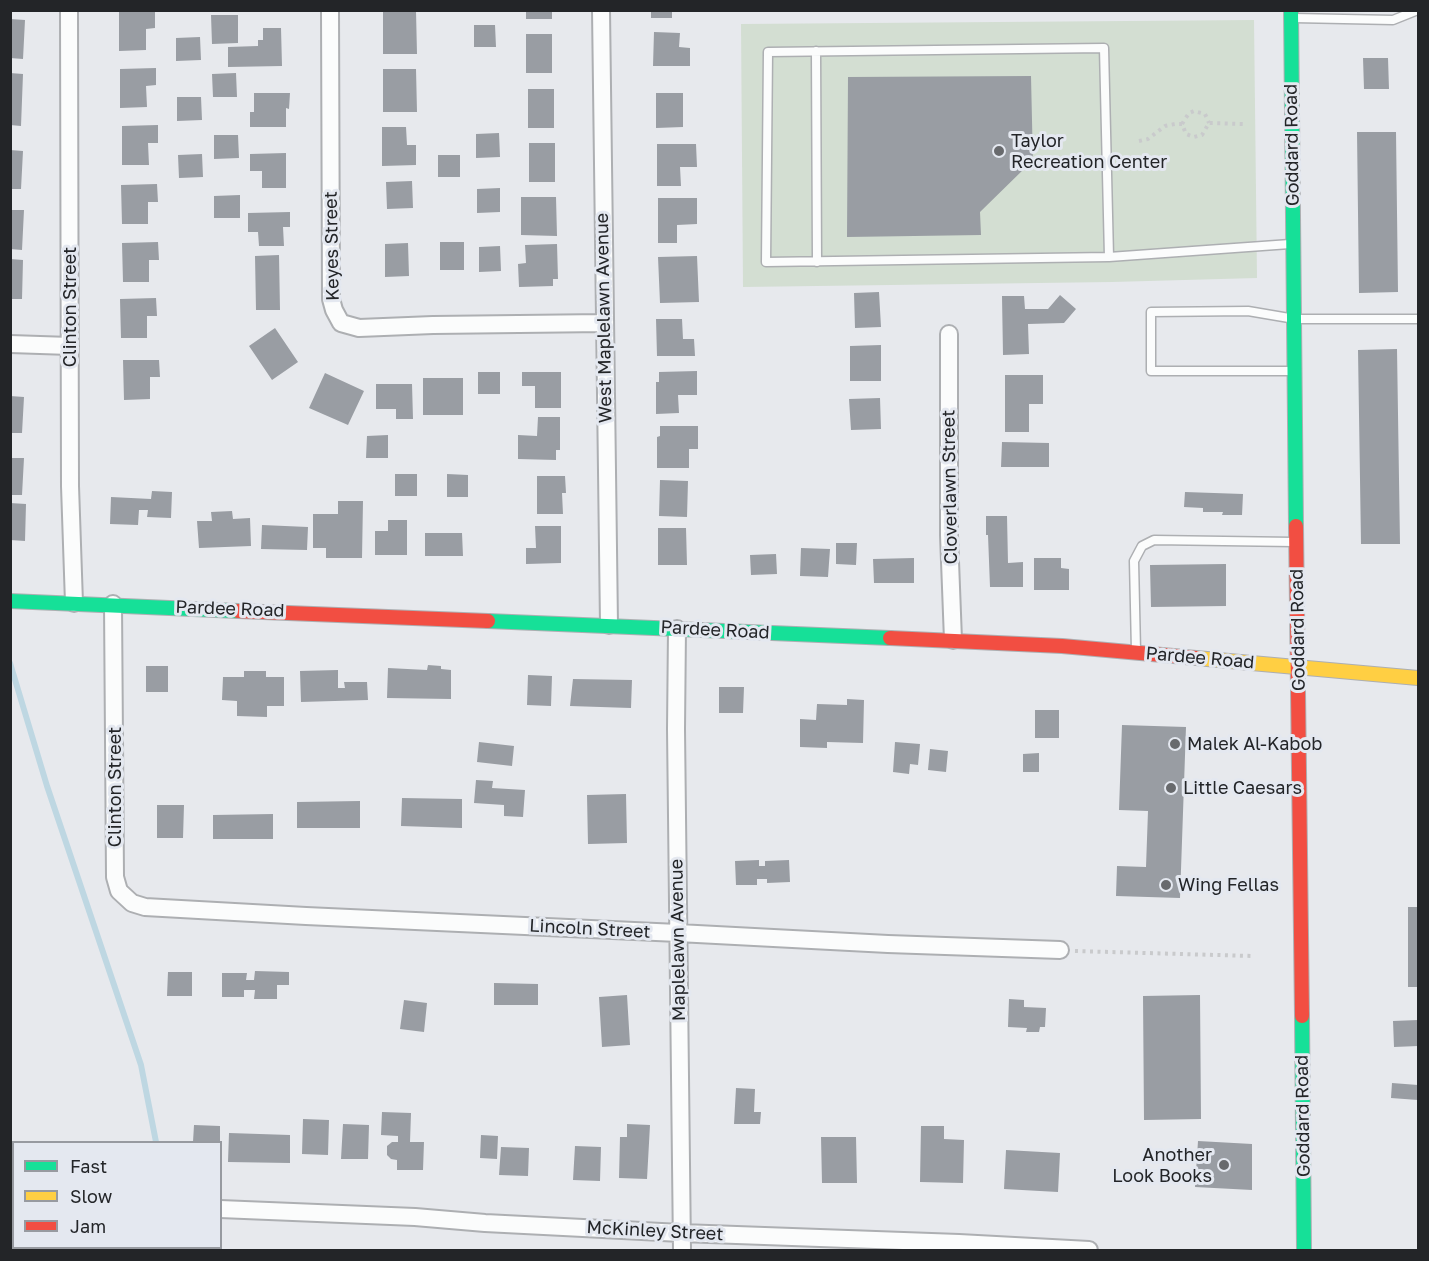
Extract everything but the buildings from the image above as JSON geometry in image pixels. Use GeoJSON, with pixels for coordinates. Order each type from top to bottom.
{"type":"FeatureCollection","features":[{"type":"Feature","properties":{"kind":"main road","name":"Goddard Road"},"geometry":{"type":"LineString","coordinates":[[1291,14],[1304,1251]]}},
{"type":"Feature","properties":{"kind":"main road","name":"Pardee Road"},"geometry":{"type":"LineString","coordinates":[[10,601],[953,640],[1062,646],[1419,678]]}},
{"type":"Feature","properties":{"kind":"street","name":"Clinton Street"},"geometry":{"type":"LineString","coordinates":[[69,10],[70,486],[74,603]]}},
{"type":"Feature","properties":{"kind":"street","name":"Keyes Street"},"geometry":{"type":"LineString","coordinates":[[330,10],[331,299],[340,322],[359,328],[604,323]]}},
{"type":"Feature","properties":{"kind":"street","name":"West Maplelawn Avenue"},"geometry":{"type":"LineString","coordinates":[[601,10],[609,625]]}},
{"type":"Feature","properties":{"kind":"street","name":"Cloverlawn Street"},"geometry":{"type":"LineString","coordinates":[[949,334],[949,535],[953,640]]}},
{"type":"Feature","properties":{"kind":"street"},"geometry":{"type":"LineString","coordinates":[[10,344],[70,346]]}},
{"type":"Feature","properties":{"kind":"street","name":"Clinton Street"},"geometry":{"type":"LineString","coordinates":[[113,604],[115,877],[116,885],[123,896]]}},
{"type":"Feature","properties":{"kind":"street","name":"Maplelawn Avenue"},"geometry":{"type":"LineString","coordinates":[[677,628],[676,729],[682,1251]]}},
{"type":"Feature","properties":{"kind":"street","name":"Lincoln Street"},"geometry":{"type":"LineString","coordinates":[[123,896],[132,903],[145,907],[888,944],[1060,950]]}},
{"type":"Feature","properties":{"kind":"street","name":"McKinley Street"},"geometry":{"type":"LineString","coordinates":[[222,1209],[1089,1251]]}},
{"type":"Feature","properties":{"kind":"lane"},"geometry":{"type":"LineString","coordinates":[[1291,14],[1393,20],[1418,10]]}},
{"type":"Feature","properties":{"kind":"lane"},"geometry":{"type":"LineString","coordinates":[[1109,257],[1104,48],[768,52],[766,262],[1109,257],[1294,244]]}},
{"type":"Feature","properties":{"kind":"lane"},"geometry":{"type":"LineString","coordinates":[[816,51],[817,262]]}},
{"type":"Feature","properties":{"kind":"lane"},"geometry":{"type":"LineString","coordinates":[[1295,371],[1151,371],[1151,312],[1248,311],[1295,319],[1419,319]]}},
{"type":"Feature","properties":{"kind":"lane"},"geometry":{"type":"LineString","coordinates":[[1136,653],[1134,561],[1142,546],[1154,540],[1297,542]]}},
{"type":"Feature","properties":{"kind":"path"},"geometry":{"type":"LineString","coordinates":[[1182,124],[1189,113],[1194,111],[1204,114],[1209,123]]}},
{"type":"Feature","properties":{"kind":"path"},"geometry":{"type":"LineString","coordinates":[[1182,124],[1186,134],[1194,137],[1202,135],[1209,123]]}},
{"type":"Feature","properties":{"kind":"path"},"geometry":{"type":"LineString","coordinates":[[1209,123],[1243,124]]}},
{"type":"Feature","properties":{"kind":"path"},"geometry":{"type":"LineString","coordinates":[[1139,141],[1148,139],[1165,126],[1182,124]]}},
{"type":"Feature","properties":{"kind":"path"},"geometry":{"type":"LineString","coordinates":[[1060,950],[1252,956]]}},
{"type":"Feature","properties":{"kind":"shaded area","name":"Taylor Recreation Center"},"geometry":{"type":"Polygon","coordinates":[[[1254,20],[1257,278],[743,287],[741,24],[1254,20]]]}},
{"type":"Feature","properties":{"kind":"waterway"},"geometry":{"type":"LineString","coordinates":[[10,663],[47,786],[141,1065],[156,1141]]}},
{"type":"Feature","properties":{"kind":"traffic: fast"},"geometry":{"type":"LineString","coordinates":[[1291,10],[1296,526]]}},
{"type":"Feature","properties":{"kind":"traffic: fast"},"geometry":{"type":"LineString","coordinates":[[10,601],[238,611]]}},
{"type":"Feature","properties":{"kind":"traffic: fast"},"geometry":{"type":"LineString","coordinates":[[488,621],[890,638]]}},
{"type":"Feature","properties":{"kind":"traffic: fast"},"geometry":{"type":"LineString","coordinates":[[1302,1016],[1304,1250]]}},
{"type":"Feature","properties":{"kind":"traffic: slow"},"geometry":{"type":"LineString","coordinates":[[1196,658],[1418,678]]}},
{"type":"Feature","properties":{"kind":"traffic: jam"},"geometry":{"type":"LineString","coordinates":[[1296,526],[1302,1016]]}},
{"type":"Feature","properties":{"kind":"traffic: jam"},"geometry":{"type":"LineString","coordinates":[[238,611],[488,621]]}},
{"type":"Feature","properties":{"kind":"traffic: jam"},"geometry":{"type":"LineString","coordinates":[[890,638],[1062,646],[1196,658]]}},
{"type":"Feature","properties":{"kind":"place","name":"Taylor Recreation Center"},"geometry":{"type":"Point","coordinates":[999,151]}},
{"type":"Feature","properties":{"kind":"place","name":"Malek Al-Kabob"},"geometry":{"type":"Point","coordinates":[1175,744]}},
{"type":"Feature","properties":{"kind":"place","name":"Little Caesars"},"geometry":{"type":"Point","coordinates":[1171,788]}},
{"type":"Feature","properties":{"kind":"place","name":"Wing Fellas"},"geometry":{"type":"Point","coordinates":[1166,885]}},
{"type":"Feature","properties":{"kind":"place","name":"Another Look Books"},"geometry":{"type":"Point","coordinates":[1224,1165]}}]}
